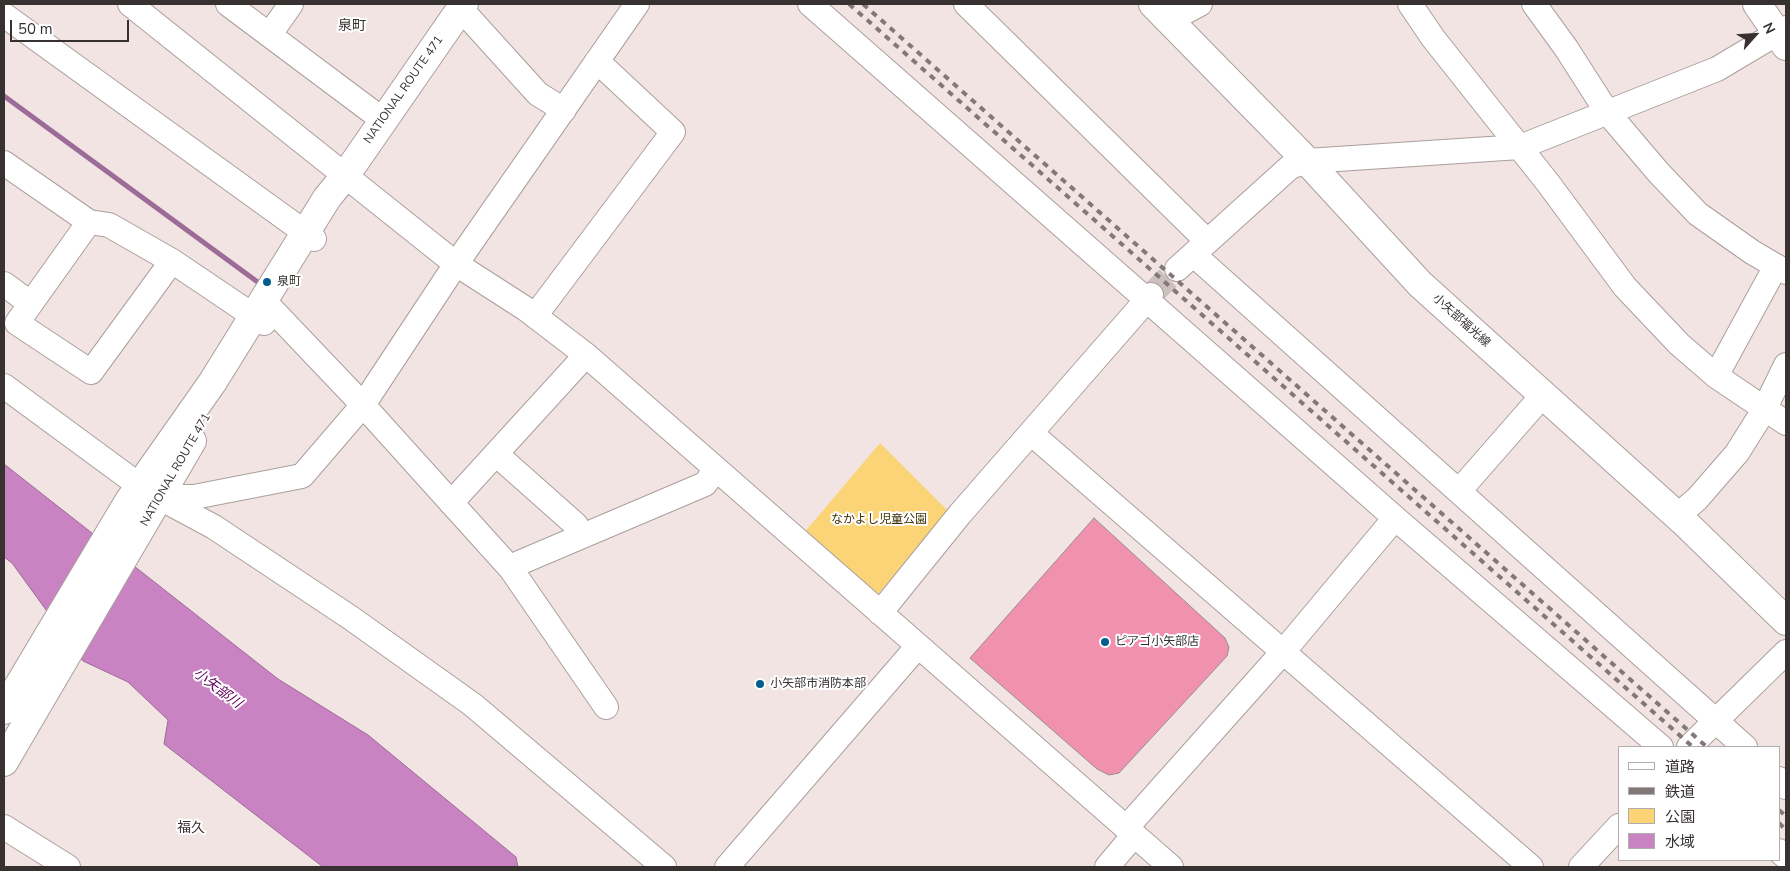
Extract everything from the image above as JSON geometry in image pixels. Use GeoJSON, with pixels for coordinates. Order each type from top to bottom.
{"type":"FeatureCollection","features":[{"type":"Feature","properties":{"kind":"main road"},"geometry":{"type":"LineString","coordinates":[[1758,4],[1783,36]]}},
{"type":"Feature","properties":{"kind":"main road","name":"NATIONAL ROUTE 471"},"geometry":{"type":"LineString","coordinates":[[4,710],[144,500],[264,313],[310,236],[334,204],[345,176],[463,6]]}},
{"type":"Feature","properties":{"kind":"main road","name":"小矢部福光線"},"geometry":{"type":"LineString","coordinates":[[1160,12],[1307,162],[1420,284],[1677,516],[1786,621]]}},
{"type":"Feature","properties":{"kind":"main road","name":"NATIONAL ROUTE 471"},"geometry":{"type":"LineString","coordinates":[[4,762],[144,500]]}},
{"type":"Feature","properties":{"kind":"street"},"geometry":{"type":"LineString","coordinates":[[130,4],[456,264],[536,316],[586,355],[1171,867]]}},
{"type":"Feature","properties":{"kind":"street"},"geometry":{"type":"LineString","coordinates":[[228,4],[383,120]]}},
{"type":"Feature","properties":{"kind":"street"},"geometry":{"type":"LineString","coordinates":[[270,34],[292,4]]}},
{"type":"Feature","properties":{"kind":"street"},"geometry":{"type":"LineString","coordinates":[[144,500],[194,497],[302,476],[363,405],[456,264],[637,4]]}},
{"type":"Feature","properties":{"kind":"street"},"geometry":{"type":"LineString","coordinates":[[810,4],[1149,298],[1395,518],[1660,746]]}},
{"type":"Feature","properties":{"kind":"street"},"geometry":{"type":"LineString","coordinates":[[966,4],[1193,255],[1744,746]]}},
{"type":"Feature","properties":{"kind":"street"},"geometry":{"type":"LineString","coordinates":[[1160,12],[1200,4]]}},
{"type":"Feature","properties":{"kind":"street"},"geometry":{"type":"LineString","coordinates":[[1410,4],[1433,38],[1520,147],[1625,287],[1679,344],[1716,376],[1786,423]]}},
{"type":"Feature","properties":{"kind":"street"},"geometry":{"type":"LineString","coordinates":[[1534,4],[1566,48],[1607,112],[1698,214],[1781,269],[1716,376]]}},
{"type":"Feature","properties":{"kind":"street"},"geometry":{"type":"LineString","coordinates":[[463,6],[538,94],[564,110]]}},
{"type":"Feature","properties":{"kind":"street"},"geometry":{"type":"LineString","coordinates":[[4,14],[310,236]]}},
{"type":"Feature","properties":{"kind":"street"},"geometry":{"type":"LineString","coordinates":[[1193,255],[1290,167],[1307,162],[1520,147],[1717,69],[1783,36]]}},
{"type":"Feature","properties":{"kind":"street"},"geometry":{"type":"LineString","coordinates":[[536,316],[673,132],[598,61]]}},
{"type":"Feature","properties":{"kind":"street"},"geometry":{"type":"LineString","coordinates":[[4,163],[89,222],[109,225],[264,313],[363,405],[511,569],[606,707]]}},
{"type":"Feature","properties":{"kind":"street"},"geometry":{"type":"LineString","coordinates":[[89,222],[17,323],[91,372],[172,261]]}},
{"type":"Feature","properties":{"kind":"street"},"geometry":{"type":"LineString","coordinates":[[4,284],[30,303]]}},
{"type":"Feature","properties":{"kind":"street"},"geometry":{"type":"LineString","coordinates":[[880,613],[960,514],[1032,434],[1149,298]]}},
{"type":"Feature","properties":{"kind":"street"},"geometry":{"type":"LineString","coordinates":[[451,503],[586,355]]}},
{"type":"Feature","properties":{"kind":"street"},"geometry":{"type":"LineString","coordinates":[[1677,516],[1697,499],[1737,452],[1764,410],[1786,365]]}},
{"type":"Feature","properties":{"kind":"street"},"geometry":{"type":"LineString","coordinates":[[4,386],[144,500],[214,527],[351,618],[473,704],[664,867]]}},
{"type":"Feature","properties":{"kind":"street"},"geometry":{"type":"LineString","coordinates":[[1459,491],[1543,395]]}},
{"type":"Feature","properties":{"kind":"street"},"geometry":{"type":"LineString","coordinates":[[1032,434],[1531,867]]}},
{"type":"Feature","properties":{"kind":"street"},"geometry":{"type":"LineString","coordinates":[[496,454],[576,525],[580,536]]}},
{"type":"Feature","properties":{"kind":"street"},"geometry":{"type":"LineString","coordinates":[[511,569],[519,562],[705,484],[716,469]]}},
{"type":"Feature","properties":{"kind":"street"},"geometry":{"type":"LineString","coordinates":[[1106,867],[1130,831],[1395,518]]}},
{"type":"Feature","properties":{"kind":"street"},"geometry":{"type":"LineString","coordinates":[[727,867],[918,646]]}},
{"type":"Feature","properties":{"kind":"street"},"geometry":{"type":"LineString","coordinates":[[1690,746],[1786,652]]}},
{"type":"Feature","properties":{"kind":"street"},"geometry":{"type":"LineString","coordinates":[[4,827],[68,867]]}},
{"type":"Feature","properties":{"kind":"street"},"geometry":{"type":"LineString","coordinates":[[1581,867],[1618,827]]}},
{"type":"Feature","properties":{"kind":"green space","name":"なかよし児童公園"},"geometry":{"type":"Polygon","coordinates":[[[880,443],[950,513],[876,596],[803,534],[880,443]]]}},
{"type":"Feature","properties":{"kind":"water","name":"小矢部川"},"geometry":{"type":"Polygon","coordinates":[[[4,464],[278,679],[368,735],[516,857],[518,867],[323,867],[164,744],[168,720],[128,682],[83,661],[12,563],[4,557],[4,464]]]}},
{"type":"Feature","properties":{"kind":"building","name":"ピアゴ小矢部店"},"geometry":{"type":"Polygon","coordinates":[[[1094,518],[1225,638],[1229,647],[1227,656],[1119,773],[1109,775],[1097,769],[970,658],[1094,518]]]}},
{"type":"Feature","properties":{"kind":"waterway"},"geometry":{"type":"LineString","coordinates":[[4,96],[259,283]]}},
{"type":"Feature","properties":{"kind":"tunnel"},"geometry":{"type":"LineString","coordinates":[[1151,295],[1177,269]]}},
{"type":"Feature","properties":{"kind":"railway"},"geometry":{"type":"LineString","coordinates":[[849,4],[1692,746]]}},
{"type":"Feature","properties":{"kind":"railway"},"geometry":{"type":"LineString","coordinates":[[863,4],[1706,746]]}},
{"type":"Feature","properties":{"kind":"railway"},"geometry":{"type":"LineString","coordinates":[[1780,811],[1786,816]]}},
{"type":"Feature","properties":{"kind":"railway"},"geometry":{"type":"LineString","coordinates":[[1780,824],[1786,830]]}},
{"type":"Feature","properties":{"kind":"place","name":"泉町"},"geometry":{"type":"Point","coordinates":[267,282]}},
{"type":"Feature","properties":{"kind":"place","name":"ピアゴ小矢部店"},"geometry":{"type":"Point","coordinates":[1105,642]}},
{"type":"Feature","properties":{"kind":"place","name":"小矢部市消防本部"},"geometry":{"type":"Point","coordinates":[760,684]}},
{"type":"Feature","properties":{"kind":"district","name":"泉町"},"geometry":{"type":"Point","coordinates":[352,27]}},
{"type":"Feature","properties":{"kind":"district","name":"福久"},"geometry":{"type":"Point","coordinates":[191,829]}}]}
